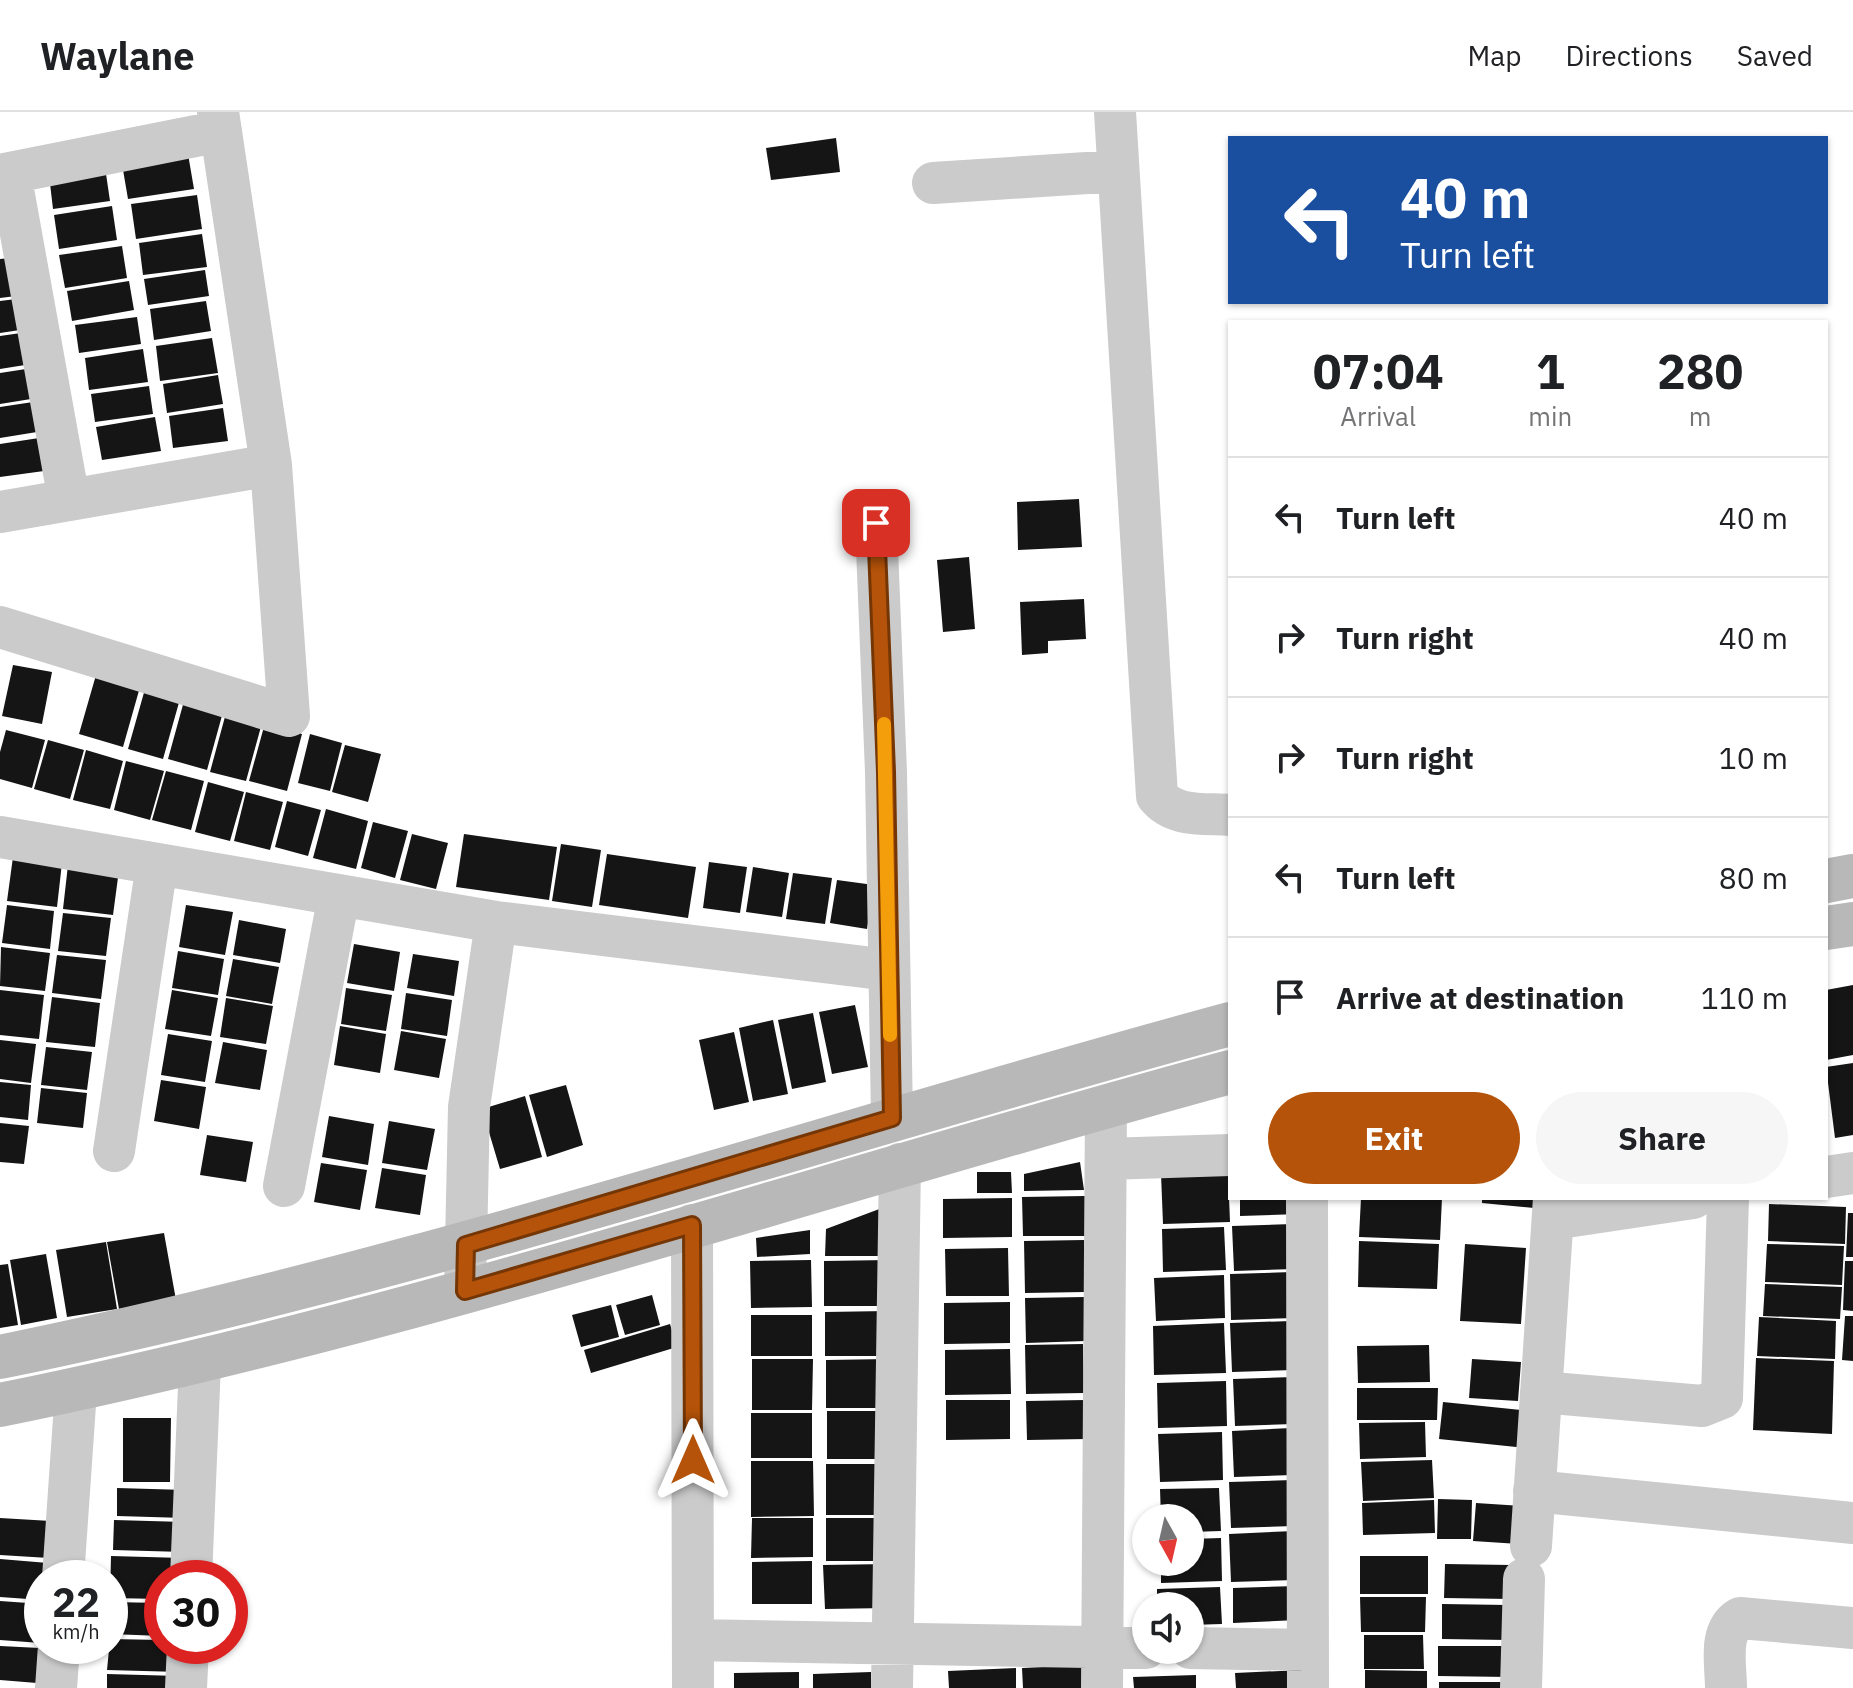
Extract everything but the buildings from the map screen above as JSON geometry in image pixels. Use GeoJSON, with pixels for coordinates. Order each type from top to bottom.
{"type":"FeatureCollection","features":[{"type":"Feature","properties":{"kind":"main road"},"geometry":{"type":"LineString","coordinates":[[1828,881],[1853,876]]}},
{"type":"Feature","properties":{"kind":"main road"},"geometry":{"type":"LineString","coordinates":[[1828,928],[1853,924]]}},
{"type":"Feature","properties":{"kind":"main road"},"geometry":{"type":"LineString","coordinates":[[0,1357],[143,1328],[466,1245],[892,1118],[1228,1025]]}},
{"type":"Feature","properties":{"kind":"main road"},"geometry":{"type":"LineString","coordinates":[[0,1405],[200,1363],[465,1291],[1228,1073]]}},
{"type":"Feature","properties":{"kind":"street"},"geometry":{"type":"LineString","coordinates":[[1115,112],[1157,796],[1167,808],[1180,812],[1228,815]]}},
{"type":"Feature","properties":{"kind":"street"},"geometry":{"type":"LineString","coordinates":[[0,627],[289,716],[271,465],[220,122],[5,174],[69,500]]}},
{"type":"Feature","properties":{"kind":"street"},"geometry":{"type":"LineString","coordinates":[[933,183],[1118,171]]}},
{"type":"Feature","properties":{"kind":"street"},"geometry":{"type":"LineString","coordinates":[[0,512],[271,465]]}},
{"type":"Feature","properties":{"kind":"street"},"geometry":{"type":"LineString","coordinates":[[876,523],[892,1118]]}},
{"type":"Feature","properties":{"kind":"street"},"geometry":{"type":"LineString","coordinates":[[1,840],[496,922],[889,970]]}},
{"type":"Feature","properties":{"kind":"street"},"geometry":{"type":"LineString","coordinates":[[114,1151],[157,864]]}},
{"type":"Feature","properties":{"kind":"street"},"geometry":{"type":"LineString","coordinates":[[284,1186],[339,895]]}},
{"type":"Feature","properties":{"kind":"street"},"geometry":{"type":"LineString","coordinates":[[465,1291],[469,1107],[496,922]]}},
{"type":"Feature","properties":{"kind":"street"},"geometry":{"type":"LineString","coordinates":[[1102,1688],[1106,1106]]}},
{"type":"Feature","properties":{"kind":"street"},"geometry":{"type":"LineString","coordinates":[[1106,1159],[1228,1155]]}},
{"type":"Feature","properties":{"kind":"street"},"geometry":{"type":"LineString","coordinates":[[892,1688],[900,1164]]}},
{"type":"Feature","properties":{"kind":"street"},"geometry":{"type":"LineString","coordinates":[[1828,1177],[1853,1173]]}},
{"type":"Feature","properties":{"kind":"street"},"geometry":{"type":"LineString","coordinates":[[1204,1650],[1308,1669],[1307,1200]]}},
{"type":"Feature","properties":{"kind":"street"},"geometry":{"type":"LineString","coordinates":[[1521,1688],[1527,1563],[1554,1209],[1668,1200]]}},
{"type":"Feature","properties":{"kind":"street"},"geometry":{"type":"LineString","coordinates":[[1541,1392],[1702,1406],[1722,1398],[1728,1200]]}},
{"type":"Feature","properties":{"kind":"street"},"geometry":{"type":"LineString","coordinates":[[692,1225],[693,1688]]}},
{"type":"Feature","properties":{"kind":"street"},"geometry":{"type":"LineString","coordinates":[[192,1560],[200,1363]]}},
{"type":"Feature","properties":{"kind":"street"},"geometry":{"type":"LineString","coordinates":[[64,1560],[76,1390]]}},
{"type":"Feature","properties":{"kind":"street"},"geometry":{"type":"LineString","coordinates":[[1534,1491],[1853,1523]]}},
{"type":"Feature","properties":{"kind":"street"},"geometry":{"type":"LineString","coordinates":[[1726,1688],[1726,1634],[1730,1624],[1740,1618],[1853,1628]]}},
{"type":"Feature","properties":{"kind":"street"},"geometry":{"type":"LineString","coordinates":[[693,1640],[1132,1648]]}},
{"type":"Feature","properties":{"kind":"street"},"geometry":{"type":"LineString","coordinates":[[56,1688],[58,1664]]}},
{"type":"Feature","properties":{"kind":"street"},"geometry":{"type":"LineString","coordinates":[[186,1688],[187,1664]]}},
{"type":"Feature","properties":{"kind":"slow traffic"},"geometry":{"type":"LineString","coordinates":[[884,724],[890,1035]]}},
{"type":"Feature","properties":{"kind":"route"},"geometry":{"type":"LineString","coordinates":[[693,1460],[692,1225],[465,1291],[466,1245],[892,1118],[886,772],[876,523]]}}]}
